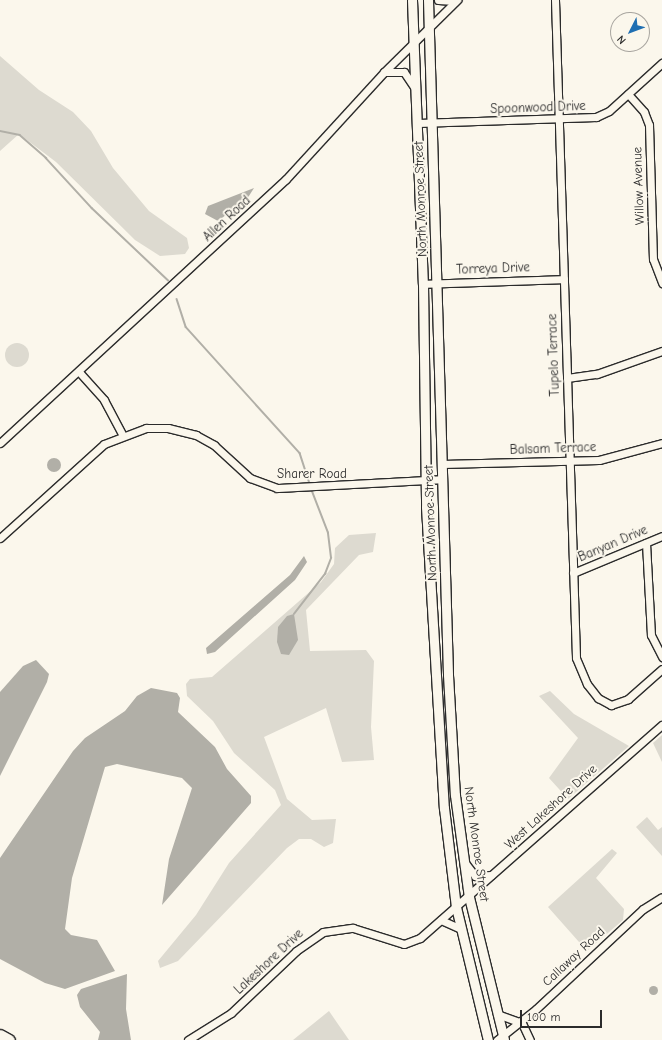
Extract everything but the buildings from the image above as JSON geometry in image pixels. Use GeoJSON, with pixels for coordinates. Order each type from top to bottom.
{"type":"FeatureCollection","features":[{"type":"Feature","properties":{"kind":"highway"},"geometry":{"type":"LineString","coordinates":[[0,1035],[9,1040]]}},
{"type":"Feature","properties":{"kind":"main road","name":"North Monroe Street"},"geometry":{"type":"LineString","coordinates":[[412,0],[424,284],[425,482],[432,591],[434,675],[442,793],[456,907],[488,1040]]}},
{"type":"Feature","properties":{"kind":"main road","name":"North Monroe Street"},"geometry":{"type":"LineString","coordinates":[[428,0],[431,123],[438,283],[448,685],[455,795],[469,896],[497,1014],[501,1039]]}},
{"type":"Feature","properties":{"kind":"main road"},"geometry":{"type":"LineString","coordinates":[[421,202],[434,201]]}},
{"type":"Feature","properties":{"kind":"main road"},"geometry":{"type":"LineString","coordinates":[[424,392],[440,390]]}},
{"type":"Feature","properties":{"kind":"main road"},"geometry":{"type":"LineString","coordinates":[[431,577],[445,578]]}},
{"type":"Feature","properties":{"kind":"main road"},"geometry":{"type":"LineString","coordinates":[[432,591],[446,594]]}},
{"type":"Feature","properties":{"kind":"main road"},"geometry":{"type":"LineString","coordinates":[[434,675],[448,675]]}},
{"type":"Feature","properties":{"kind":"main road"},"geometry":{"type":"LineString","coordinates":[[435,686],[448,685]]}},
{"type":"Feature","properties":{"kind":"main road"},"geometry":{"type":"LineString","coordinates":[[442,793],[455,795]]}},
{"type":"Feature","properties":{"kind":"street"},"geometry":{"type":"LineString","coordinates":[[438,0],[448,3],[457,0]]}},
{"type":"Feature","properties":{"kind":"street","name":"Allen Road"},"geometry":{"type":"LineString","coordinates":[[0,443],[80,373],[286,179],[384,72],[457,0]]}},
{"type":"Feature","properties":{"kind":"street","name":"Tupelo Terrace"},"geometry":{"type":"LineString","coordinates":[[555,0],[560,119],[576,658],[581,675],[601,701],[611,705],[621,703],[662,669]]}},
{"type":"Feature","properties":{"kind":"street","name":"Spoonwood Drive"},"geometry":{"type":"LineString","coordinates":[[418,123],[560,119],[602,116],[662,63]]}},
{"type":"Feature","properties":{"kind":"street"},"geometry":{"type":"LineString","coordinates":[[384,72],[404,72],[416,94]]}},
{"type":"Feature","properties":{"kind":"street","name":"Willow Avenue"},"geometry":{"type":"LineString","coordinates":[[628,94],[644,112],[649,125],[653,260],[662,283]]}},
{"type":"Feature","properties":{"kind":"street","name":"Torreya Drive"},"geometry":{"type":"LineString","coordinates":[[424,284],[564,279]]}},
{"type":"Feature","properties":{"kind":"street"},"geometry":{"type":"LineString","coordinates":[[567,378],[597,374],[662,351]]}},
{"type":"Feature","properties":{"kind":"street"},"geometry":{"type":"LineString","coordinates":[[80,373],[104,400],[122,434]]}},
{"type":"Feature","properties":{"kind":"street","name":"Sharer Road"},"geometry":{"type":"LineString","coordinates":[[0,538],[93,453],[122,434],[159,427],[185,431],[210,443],[255,480],[296,489],[425,482],[442,479]]}},
{"type":"Feature","properties":{"kind":"street","name":"Balsam Terrace"},"geometry":{"type":"LineString","coordinates":[[442,464],[613,458],[662,443]]}},
{"type":"Feature","properties":{"kind":"street","name":"Banyan Drive"},"geometry":{"type":"LineString","coordinates":[[573,573],[662,536]]}},
{"type":"Feature","properties":{"kind":"street"},"geometry":{"type":"LineString","coordinates":[[646,543],[651,635],[662,657]]}},
{"type":"Feature","properties":{"kind":"street","name":"West Lakeshore Drive"},"geometry":{"type":"LineString","coordinates":[[456,907],[662,725]]}},
{"type":"Feature","properties":{"kind":"street"},"geometry":{"type":"LineString","coordinates":[[463,857],[475,876],[493,875]]}},
{"type":"Feature","properties":{"kind":"street","name":"Callaway Road"},"geometry":{"type":"LineString","coordinates":[[501,1039],[643,909],[662,897]]}},
{"type":"Feature","properties":{"kind":"street","name":"Lakeshore Drive"},"geometry":{"type":"LineString","coordinates":[[188,1040],[231,1013],[296,951],[323,932],[353,928],[409,944],[456,907]]}},
{"type":"Feature","properties":{"kind":"street"},"geometry":{"type":"LineString","coordinates":[[441,920],[461,929]]}},
{"type":"Feature","properties":{"kind":"street"},"geometry":{"type":"LineString","coordinates":[[497,1014],[520,1022],[530,1040]]}},
{"type":"Feature","properties":{"kind":"shaded area"},"geometry":{"type":"Polygon","coordinates":[[[0,56],[39,90],[73,112],[91,131],[113,168],[149,211],[187,238],[189,248],[185,254],[160,256],[135,240],[56,162],[19,134],[0,151],[0,56]]]}},
{"type":"Feature","properties":{"kind":"shaded area"},"geometry":{"type":"Polygon","coordinates":[[[254,188],[247,199],[218,221],[205,214],[208,206],[254,188]]]}},
{"type":"Feature","properties":{"kind":"shaded area"},"geometry":{"type":"Polygon","coordinates":[[[17,343],[22,344],[28,350],[28,360],[22,366],[17,367],[12,366],[6,360],[5,355],[6,350],[12,344],[17,343]]]}},
{"type":"Feature","properties":{"kind":"shaded area"},"geometry":{"type":"Polygon","coordinates":[[[51,458],[57,458],[61,462],[61,468],[57,472],[51,472],[47,468],[47,462],[51,458]]]}},
{"type":"Feature","properties":{"kind":"shaded area"},"geometry":{"type":"Polygon","coordinates":[[[376,533],[373,552],[359,555],[306,610],[310,651],[366,650],[374,661],[371,727],[374,760],[342,762],[326,708],[264,737],[287,799],[312,820],[336,819],[333,843],[324,847],[311,839],[299,839],[287,848],[178,961],[160,968],[158,961],[196,915],[229,863],[281,805],[275,790],[234,753],[213,721],[187,696],[186,684],[190,679],[212,677],[321,582],[334,564],[335,548],[349,535],[376,533]]]}},
{"type":"Feature","properties":{"kind":"shaded area"},"geometry":{"type":"Polygon","coordinates":[[[304,556],[307,562],[295,580],[215,652],[207,654],[206,648],[290,575],[304,556]]]}},
{"type":"Feature","properties":{"kind":"shaded area"},"geometry":{"type":"Polygon","coordinates":[[[294,614],[298,640],[289,655],[281,654],[277,642],[278,627],[287,616],[294,614]]]}},
{"type":"Feature","properties":{"kind":"shaded area"},"geometry":{"type":"Polygon","coordinates":[[[36,660],[49,674],[47,682],[0,776],[0,692],[23,666],[36,660]]]}},
{"type":"Feature","properties":{"kind":"shaded area"},"geometry":{"type":"Polygon","coordinates":[[[151,688],[177,693],[180,698],[178,712],[215,747],[227,769],[251,796],[251,803],[162,905],[169,859],[192,788],[182,778],[117,764],[105,767],[72,878],[65,929],[71,935],[97,940],[115,971],[65,989],[45,983],[0,959],[0,858],[73,751],[85,738],[125,711],[137,696],[151,688]]]}},
{"type":"Feature","properties":{"kind":"shaded area"},"geometry":{"type":"Polygon","coordinates":[[[550,691],[574,714],[629,746],[568,799],[549,778],[578,738],[539,696],[550,691]]]}},
{"type":"Feature","properties":{"kind":"shaded area"},"geometry":{"type":"Polygon","coordinates":[[[662,735],[662,762],[653,743],[662,735]]]}},
{"type":"Feature","properties":{"kind":"shaded area"},"geometry":{"type":"Polygon","coordinates":[[[647,817],[658,830],[662,827],[662,856],[636,827],[647,817]]]}},
{"type":"Feature","properties":{"kind":"shaded area"},"geometry":{"type":"Polygon","coordinates":[[[612,849],[617,853],[596,878],[624,909],[623,920],[587,951],[548,907],[612,849]]]}},
{"type":"Feature","properties":{"kind":"shaded area"},"geometry":{"type":"Polygon","coordinates":[[[127,974],[126,1009],[131,1040],[98,1040],[100,1032],[80,1007],[77,995],[81,989],[127,974]]]}},
{"type":"Feature","properties":{"kind":"shaded area"},"geometry":{"type":"Polygon","coordinates":[[[653,985],[658,990],[653,995],[648,990],[653,985]]]}},
{"type":"Feature","properties":{"kind":"shaded area"},"geometry":{"type":"Polygon","coordinates":[[[329,1011],[349,1040],[293,1040],[329,1011]]]}},
{"type":"Feature","properties":{"kind":"waterway"},"geometry":{"type":"LineString","coordinates":[[0,131],[20,135],[46,158],[92,208],[168,280]]}},
{"type":"Feature","properties":{"kind":"waterway"},"geometry":{"type":"LineString","coordinates":[[177,299],[186,327],[300,453],[310,484]]}},
{"type":"Feature","properties":{"kind":"waterway"},"geometry":{"type":"LineString","coordinates":[[294,614],[325,574],[331,558],[328,533],[311,489]]}}]}
